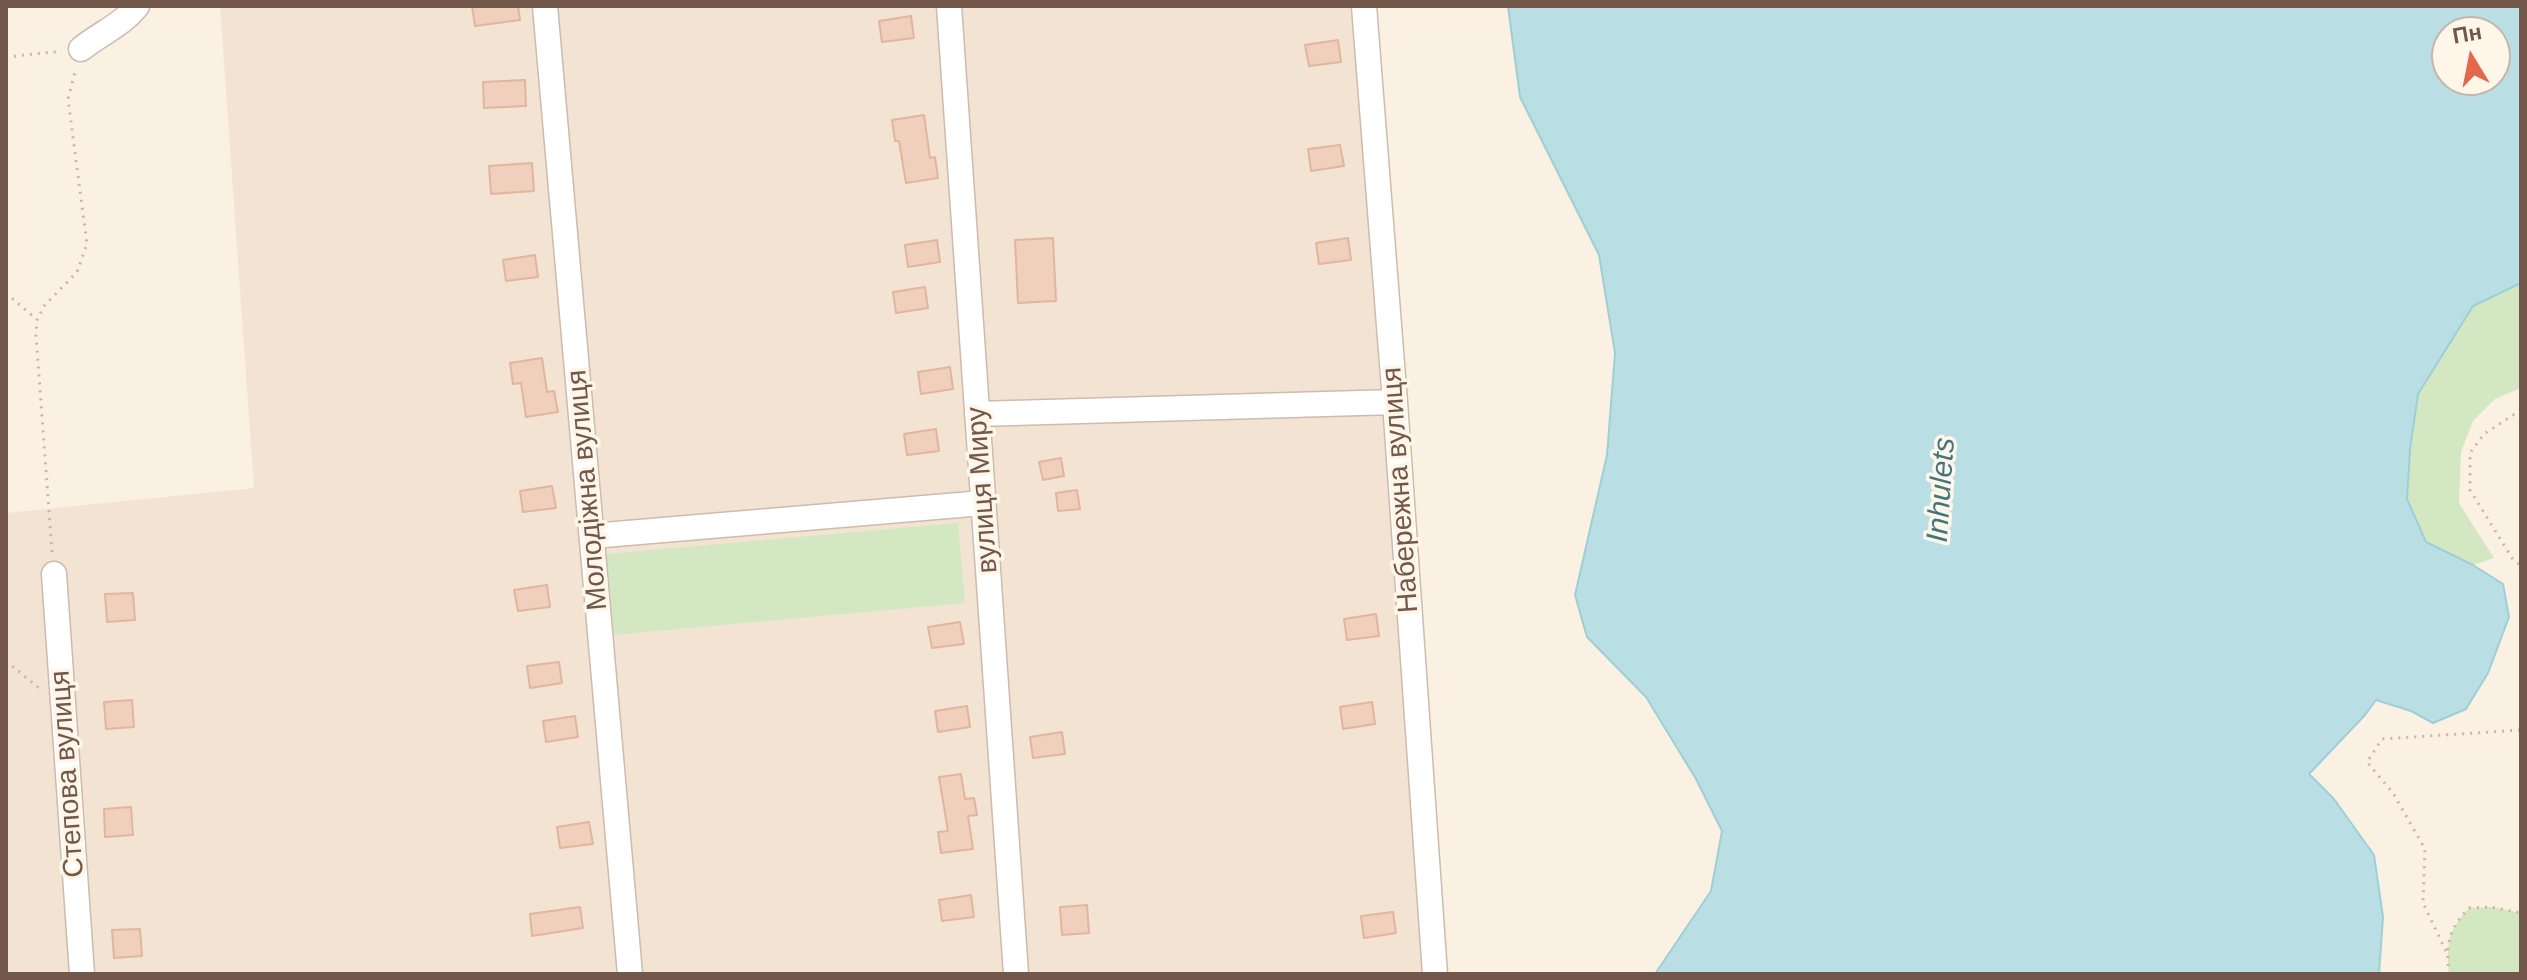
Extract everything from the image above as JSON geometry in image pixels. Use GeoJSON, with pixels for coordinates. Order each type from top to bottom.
{"type":"FeatureCollection","features":[{"type":"Feature","properties":{"kind":"street"},"geometry":{"type":"LineString","coordinates":[[81,49],[102,32],[124,22],[137,6]]}},
{"type":"Feature","properties":{"kind":"street","name":"Молодіжна вулиця"},"geometry":{"type":"LineString","coordinates":[[545,6],[630,974]]}},
{"type":"Feature","properties":{"kind":"street","name":"вулиця Миру"},"geometry":{"type":"LineString","coordinates":[[949,6],[1016,974]]}},
{"type":"Feature","properties":{"kind":"street","name":"Набережна вулиця"},"geometry":{"type":"LineString","coordinates":[[1364,6],[1435,974]]}},
{"type":"Feature","properties":{"kind":"street"},"geometry":{"type":"LineString","coordinates":[[977,414],[1395,402]]}},
{"type":"Feature","properties":{"kind":"street"},"geometry":{"type":"LineString","coordinates":[[592,536],[983,503]]}},
{"type":"Feature","properties":{"kind":"street","name":"Степова вулиця"},"geometry":{"type":"LineString","coordinates":[[54,574],[82,974]]}},
{"type":"Feature","properties":{"kind":"path"},"geometry":{"type":"LineString","coordinates":[[6,57],[81,49],[68,99],[87,244],[77,272],[44,306],[37,320],[54,574]]}},
{"type":"Feature","properties":{"kind":"path"},"geometry":{"type":"LineString","coordinates":[[6,293],[37,320]]}},
{"type":"Feature","properties":{"kind":"path"},"geometry":{"type":"LineString","coordinates":[[2521,410],[2484,434],[2470,453],[2470,490],[2512,558],[2521,566]]}},
{"type":"Feature","properties":{"kind":"path"},"geometry":{"type":"LineString","coordinates":[[6,661],[63,707]]}},
{"type":"Feature","properties":{"kind":"path"},"geometry":{"type":"LineString","coordinates":[[2449,974],[2446,951],[2423,903],[2425,849],[2393,793],[2367,762],[2382,739],[2521,730]]}},
{"type":"Feature","properties":{"kind":"path"},"geometry":{"type":"LineString","coordinates":[[2446,951],[2453,925],[2469,908],[2491,907],[2521,913]]}},
{"type":"Feature","properties":{"kind":"shaded area"},"geometry":{"type":"Polygon","coordinates":[[[220,6],[1364,6],[1435,974],[6,974],[6,513],[254,488],[220,6]]]}},
{"type":"Feature","properties":{"kind":"green space"},"geometry":{"type":"Polygon","coordinates":[[[2521,283],[2521,388],[2495,399],[2473,421],[2461,452],[2459,503],[2494,558],[2473,565],[2426,542],[2407,499],[2417,394],[2473,306],[2521,283]]]}},
{"type":"Feature","properties":{"kind":"green space"},"geometry":{"type":"Polygon","coordinates":[[[958,523],[965,603],[612,635],[605,554],[958,523]]]}},
{"type":"Feature","properties":{"kind":"green space"},"geometry":{"type":"Polygon","coordinates":[[[2491,907],[2521,913],[2521,974],[2449,974],[2448,946],[2457,923],[2469,908],[2491,907]]]}},
{"type":"Feature","properties":{"kind":"water","name":"Inhulets"},"geometry":{"type":"Polygon","coordinates":[[[1508,6],[2521,6],[2521,283],[2473,306],[2418,394],[2407,499],[2426,542],[2503,584],[2509,617],[2488,673],[2466,709],[2433,723],[2411,711],[2376,700],[2309,774],[2334,799],[2374,855],[2383,917],[2379,974],[1655,974],[1711,891],[1722,831],[1696,779],[1646,697],[1587,637],[1575,595],[1607,455],[1615,353],[1599,255],[1520,97],[1508,6]]]}},
{"type":"Feature","properties":{"kind":"building"},"geometry":{"type":"Polygon","coordinates":[[[472,6],[518,6],[520,20],[475,26],[472,6]]]}},
{"type":"Feature","properties":{"kind":"building"},"geometry":{"type":"Polygon","coordinates":[[[911,16],[914,38],[882,42],[879,21],[911,16]]]}},
{"type":"Feature","properties":{"kind":"building"},"geometry":{"type":"Polygon","coordinates":[[[1338,40],[1341,62],[1309,66],[1305,45],[1338,40]]]}},
{"type":"Feature","properties":{"kind":"building"},"geometry":{"type":"Polygon","coordinates":[[[525,80],[526,106],[484,108],[483,82],[525,80]]]}},
{"type":"Feature","properties":{"kind":"building"},"geometry":{"type":"Polygon","coordinates":[[[924,115],[930,158],[935,157],[938,178],[906,183],[892,120],[924,115]]]}},
{"type":"Feature","properties":{"kind":"building"},"geometry":{"type":"Polygon","coordinates":[[[1340,145],[1344,166],[1311,171],[1308,149],[1340,145]]]}},
{"type":"Feature","properties":{"kind":"building"},"geometry":{"type":"Polygon","coordinates":[[[532,163],[534,191],[491,194],[489,166],[532,163]]]}},
{"type":"Feature","properties":{"kind":"building"},"geometry":{"type":"Polygon","coordinates":[[[1053,238],[1056,301],[1018,303],[1015,240],[1053,238]]]}},
{"type":"Feature","properties":{"kind":"building"},"geometry":{"type":"Polygon","coordinates":[[[1348,238],[1351,260],[1319,264],[1316,243],[1348,238]]]}},
{"type":"Feature","properties":{"kind":"building"},"geometry":{"type":"Polygon","coordinates":[[[937,240],[940,262],[908,267],[905,245],[937,240]]]}},
{"type":"Feature","properties":{"kind":"building"},"geometry":{"type":"Polygon","coordinates":[[[535,255],[538,277],[506,281],[503,260],[535,255]]]}},
{"type":"Feature","properties":{"kind":"building"},"geometry":{"type":"Polygon","coordinates":[[[925,287],[928,308],[896,313],[893,292],[925,287]]]}},
{"type":"Feature","properties":{"kind":"building"},"geometry":{"type":"Polygon","coordinates":[[[542,358],[547,392],[554,391],[558,412],[526,417],[521,383],[513,384],[510,363],[542,358]]]}},
{"type":"Feature","properties":{"kind":"building"},"geometry":{"type":"Polygon","coordinates":[[[950,367],[953,389],[921,394],[918,372],[950,367]]]}},
{"type":"Feature","properties":{"kind":"building"},"geometry":{"type":"Polygon","coordinates":[[[936,429],[939,451],[907,455],[904,434],[936,429]]]}},
{"type":"Feature","properties":{"kind":"building"},"geometry":{"type":"Polygon","coordinates":[[[1061,458],[1064,476],[1043,480],[1039,462],[1061,458]]]}},
{"type":"Feature","properties":{"kind":"building"},"geometry":{"type":"Polygon","coordinates":[[[552,486],[556,508],[523,512],[520,491],[552,486]]]}},
{"type":"Feature","properties":{"kind":"building"},"geometry":{"type":"Polygon","coordinates":[[[1077,490],[1080,509],[1058,511],[1056,493],[1077,490]]]}},
{"type":"Feature","properties":{"kind":"building"},"geometry":{"type":"Polygon","coordinates":[[[547,585],[550,607],[518,611],[514,590],[547,585]]]}},
{"type":"Feature","properties":{"kind":"building"},"geometry":{"type":"Polygon","coordinates":[[[133,593],[135,620],[107,622],[105,594],[133,593]]]}},
{"type":"Feature","properties":{"kind":"building"},"geometry":{"type":"Polygon","coordinates":[[[1376,614],[1379,636],[1347,640],[1344,619],[1376,614]]]}},
{"type":"Feature","properties":{"kind":"building"},"geometry":{"type":"Polygon","coordinates":[[[960,622],[964,644],[932,648],[928,627],[960,622]]]}},
{"type":"Feature","properties":{"kind":"building"},"geometry":{"type":"Polygon","coordinates":[[[559,662],[562,683],[530,688],[527,666],[559,662]]]}},
{"type":"Feature","properties":{"kind":"building"},"geometry":{"type":"Polygon","coordinates":[[[132,700],[134,727],[106,729],[104,702],[132,700]]]}},
{"type":"Feature","properties":{"kind":"building"},"geometry":{"type":"Polygon","coordinates":[[[1372,702],[1375,724],[1343,729],[1340,707],[1372,702]]]}},
{"type":"Feature","properties":{"kind":"building"},"geometry":{"type":"Polygon","coordinates":[[[967,706],[970,727],[938,732],[935,711],[967,706]]]}},
{"type":"Feature","properties":{"kind":"building"},"geometry":{"type":"Polygon","coordinates":[[[575,716],[578,737],[546,742],[543,721],[575,716]]]}},
{"type":"Feature","properties":{"kind":"building"},"geometry":{"type":"Polygon","coordinates":[[[1062,732],[1065,754],[1033,758],[1030,737],[1062,732]]]}},
{"type":"Feature","properties":{"kind":"building"},"geometry":{"type":"Polygon","coordinates":[[[961,774],[965,799],[974,798],[977,815],[968,816],[973,849],[941,853],[938,832],[948,831],[939,777],[961,774]]]}},
{"type":"Feature","properties":{"kind":"building"},"geometry":{"type":"Polygon","coordinates":[[[131,807],[133,835],[105,837],[104,809],[131,807]]]}},
{"type":"Feature","properties":{"kind":"building"},"geometry":{"type":"Polygon","coordinates":[[[589,822],[593,844],[560,848],[557,827],[589,822]]]}},
{"type":"Feature","properties":{"kind":"building"},"geometry":{"type":"Polygon","coordinates":[[[971,895],[974,917],[942,921],[939,900],[971,895]]]}},
{"type":"Feature","properties":{"kind":"building"},"geometry":{"type":"Polygon","coordinates":[[[1087,905],[1089,933],[1062,935],[1060,907],[1087,905]]]}},
{"type":"Feature","properties":{"kind":"building"},"geometry":{"type":"Polygon","coordinates":[[[580,907],[583,928],[532,936],[530,914],[580,907]]]}},
{"type":"Feature","properties":{"kind":"building"},"geometry":{"type":"Polygon","coordinates":[[[1393,912],[1396,933],[1364,938],[1361,916],[1393,912]]]}},
{"type":"Feature","properties":{"kind":"building"},"geometry":{"type":"Polygon","coordinates":[[[140,929],[142,956],[114,958],[112,930],[140,929]]]}}]}
